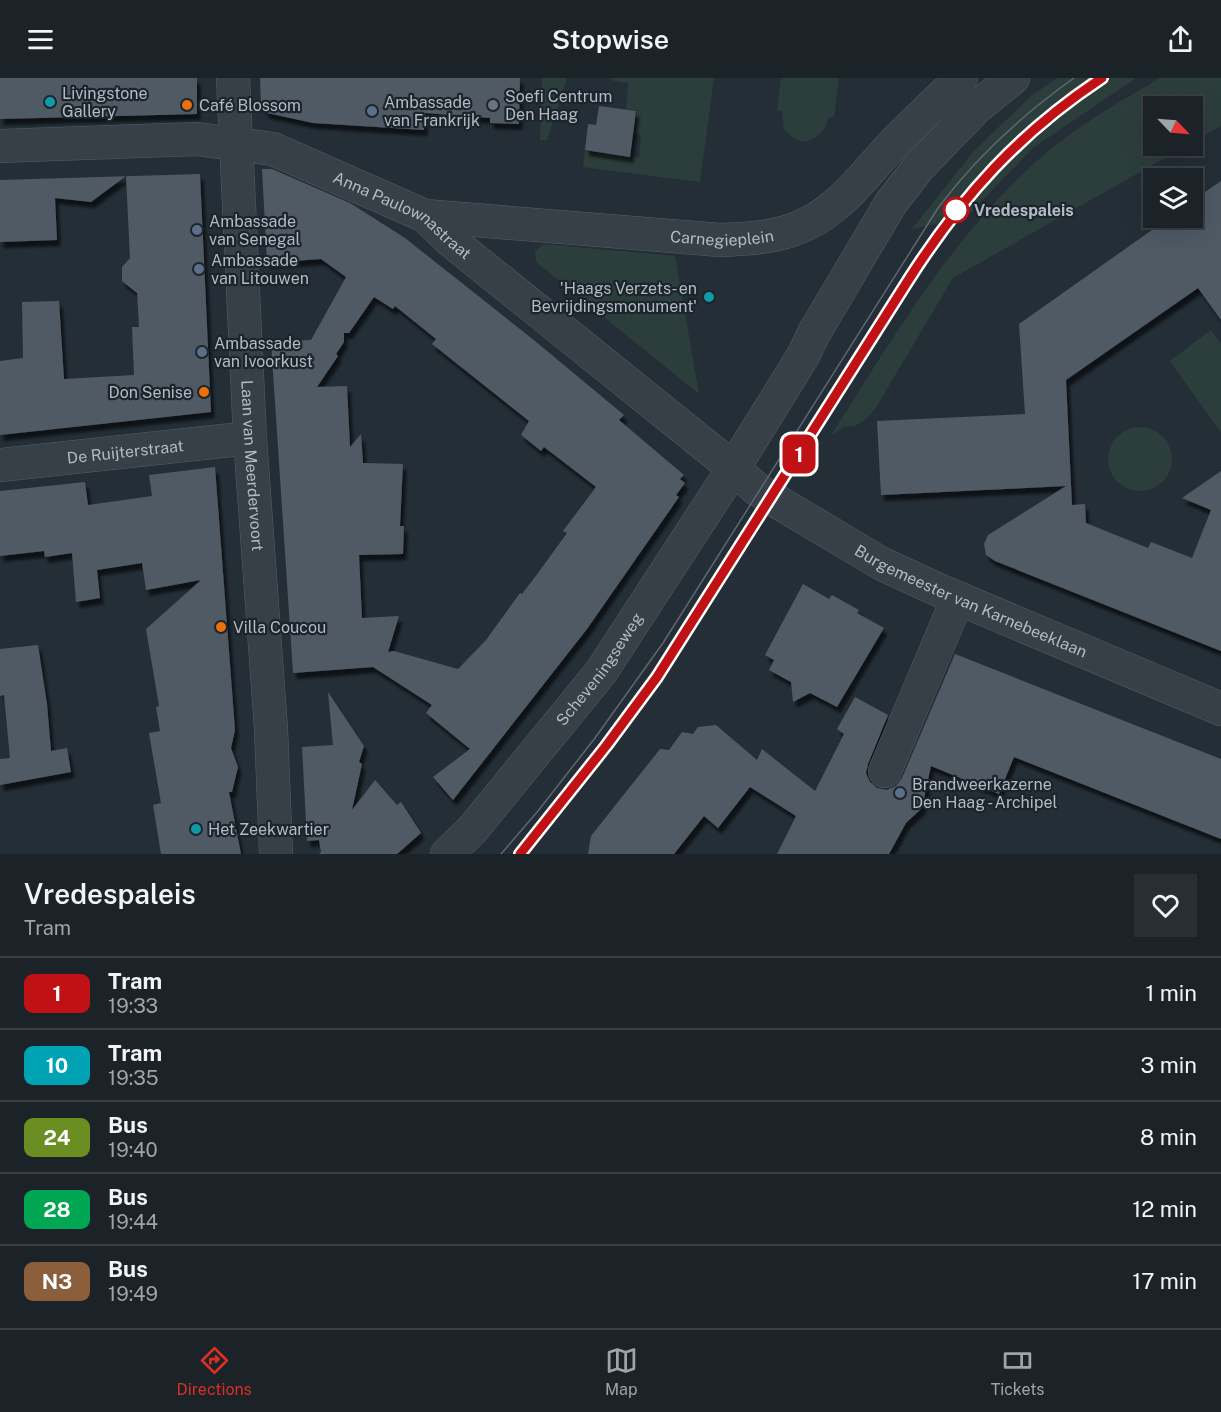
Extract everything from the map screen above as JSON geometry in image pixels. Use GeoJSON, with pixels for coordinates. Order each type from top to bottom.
{"type":"FeatureCollection","features":[{"type":"Feature","properties":{"kind":"street","name":"Laan van Meerdervoort"},"geometry":{"type":"LineString","coordinates":[[233,78],[250,438],[271,729],[276,854]]}},
{"type":"Feature","properties":{"kind":"street","name":"Carnegieplein"},"geometry":{"type":"LineString","coordinates":[[425,216],[720,240],[762,238],[793,230],[811,222],[837,205],[894,143],[961,78]]}},
{"type":"Feature","properties":{"kind":"street"},"geometry":{"type":"LineString","coordinates":[[733,469],[803,356],[814,333],[891,203],[918,168],[970,115],[1013,78]]}},
{"type":"Feature","properties":{"kind":"street","name":"Anna Paulownastraat"},"geometry":{"type":"LineString","coordinates":[[0,146],[197,139],[273,149],[425,216],[450,240],[733,469]]}},
{"type":"Feature","properties":{"kind":"street","name":"De Ruijterstraat"},"geometry":{"type":"LineString","coordinates":[[0,465],[250,438]]}},
{"type":"Feature","properties":{"kind":"street","name":"Burgemeester van Karnebeeklaan"},"geometry":{"type":"LineString","coordinates":[[733,469],[748,483],[783,506],[882,564],[1221,709]]}},
{"type":"Feature","properties":{"kind":"street","name":"Scheveningseweg"},"geometry":{"type":"LineString","coordinates":[[447,854],[472,830],[601,672],[733,469]]}},
{"type":"Feature","properties":{"kind":"street"},"geometry":{"type":"LineString","coordinates":[[885,771],[958,598]]}},
{"type":"Feature","properties":{"kind":"shaded area"},"geometry":{"type":"Polygon","coordinates":[[[542,78],[567,78],[547,140],[540,140],[542,78]]]}},
{"type":"Feature","properties":{"kind":"shaded area"},"geometry":{"type":"Polygon","coordinates":[[[612,78],[714,78],[700,182],[583,167],[585,151],[639,158],[641,135],[635,133],[637,111],[626,109],[628,83],[610,80],[612,78]]]}},
{"type":"Feature","properties":{"kind":"shaded area"},"geometry":{"type":"Polygon","coordinates":[[[781,78],[839,78],[834,117],[829,117],[817,137],[811,140],[797,140],[784,129],[782,111],[777,110],[781,78]]]}},
{"type":"Feature","properties":{"kind":"shaded area"},"geometry":{"type":"Polygon","coordinates":[[[1057,78],[1136,78],[1033,148],[966,217],[912,229],[973,152],[1031,96],[1057,78]]]}},
{"type":"Feature","properties":{"kind":"shaded area"},"geometry":{"type":"Polygon","coordinates":[[[1160,78],[1221,78],[1221,126],[1203,136],[1203,96],[1143,96],[1143,156],[1168,156],[1143,168],[1143,170],[953,278],[875,409],[855,426],[843,427],[830,437],[921,297],[971,230],[1028,169],[1075,131],[1160,78]]]}},
{"type":"Feature","properties":{"kind":"shaded area"},"geometry":{"type":"Polygon","coordinates":[[[544,244],[675,256],[699,394],[536,262],[535,251],[544,244]]]}},
{"type":"Feature","properties":{"kind":"shaded area"},"geometry":{"type":"Polygon","coordinates":[[[1211,330],[1221,344],[1221,433],[1170,361],[1211,330]]]}},
{"type":"Feature","properties":{"kind":"shaded area"},"geometry":{"type":"Polygon","coordinates":[[[1134,427],[1146,427],[1163,436],[1170,447],[1172,459],[1170,471],[1163,482],[1146,491],[1134,491],[1122,486],[1113,477],[1108,465],[1108,453],[1113,441],[1122,432],[1134,427]]]}},
{"type":"Feature","properties":{"kind":"building"},"geometry":{"type":"Polygon","coordinates":[[[0,78],[197,78],[197,114],[0,119],[0,78]]]}},
{"type":"Feature","properties":{"kind":"building"},"geometry":{"type":"Polygon","coordinates":[[[260,78],[520,78],[519,124],[490,123],[490,118],[425,113],[424,130],[313,123],[267,113],[261,105],[260,78]]]}},
{"type":"Feature","properties":{"kind":"building"},"geometry":{"type":"Polygon","coordinates":[[[599,106],[636,111],[630,157],[585,150],[588,124],[596,125],[599,106]]]}},
{"type":"Feature","properties":{"kind":"building"},"geometry":{"type":"Polygon","coordinates":[[[262,169],[272,169],[350,203],[405,238],[624,415],[619,420],[684,475],[680,479],[685,483],[676,495],[679,497],[587,629],[453,800],[433,777],[470,749],[426,713],[432,705],[373,667],[293,673],[271,342],[311,340],[346,277],[321,259],[267,263],[262,169]],[[374,297],[349,333],[344,333],[344,342],[336,354],[338,356],[317,387],[347,386],[350,447],[361,434],[363,463],[403,464],[400,526],[404,526],[403,554],[359,555],[362,618],[399,616],[388,652],[394,651],[458,669],[486,640],[520,593],[522,594],[538,573],[567,533],[563,531],[596,487],[544,447],[541,451],[521,435],[529,421],[432,344],[436,339],[395,306],[393,309],[374,297]]]}},
{"type":"Feature","properties":{"kind":"building"},"geometry":{"type":"Polygon","coordinates":[[[200,174],[211,412],[0,435],[0,361],[23,358],[22,302],[59,301],[64,379],[134,375],[132,327],[139,327],[137,293],[122,281],[122,267],[130,258],[126,176],[200,174]]]}},
{"type":"Feature","properties":{"kind":"building"},"geometry":{"type":"Polygon","coordinates":[[[126,176],[91,202],[55,198],[57,240],[0,242],[0,180],[126,176]]]}},
{"type":"Feature","properties":{"kind":"building"},"geometry":{"type":"Polygon","coordinates":[[[1221,181],[1221,320],[1198,288],[1066,380],[1072,505],[1085,504],[1086,523],[1148,548],[1151,542],[1192,558],[1211,510],[1182,498],[1221,471],[1221,651],[995,561],[986,555],[984,544],[988,535],[1066,486],[881,495],[877,421],[1025,414],[1019,324],[1155,228],[1203,228],[1203,193],[1221,181]]]}},
{"type":"Feature","properties":{"kind":"building"},"geometry":{"type":"Polygon","coordinates":[[[215,467],[235,730],[231,748],[238,767],[232,792],[229,792],[241,854],[161,854],[153,805],[161,803],[149,733],[160,731],[156,707],[159,706],[146,629],[201,580],[146,590],[142,563],[97,570],[100,598],[76,602],[72,553],[45,557],[44,551],[0,556],[0,491],[85,482],[88,505],[152,496],[149,475],[215,467]]]}},
{"type":"Feature","properties":{"kind":"building"},"geometry":{"type":"Polygon","coordinates":[[[803,584],[829,599],[832,595],[859,610],[857,613],[884,628],[837,707],[810,693],[793,702],[791,682],[769,670],[774,660],[765,655],[803,584]]]}},
{"type":"Feature","properties":{"kind":"building"},"geometry":{"type":"Polygon","coordinates":[[[38,645],[51,751],[67,748],[71,772],[0,785],[0,759],[10,758],[4,695],[0,696],[0,649],[38,645]]]}},
{"type":"Feature","properties":{"kind":"building"},"geometry":{"type":"Polygon","coordinates":[[[955,654],[1221,759],[1221,839],[1014,757],[999,794],[931,766],[922,808],[906,823],[889,854],[777,854],[796,816],[750,787],[718,828],[704,816],[674,854],[588,854],[591,836],[660,749],[669,750],[682,732],[693,734],[698,727],[716,725],[757,760],[762,749],[815,791],[844,734],[837,729],[855,697],[888,715],[866,773],[870,782],[877,788],[887,790],[896,786],[902,778],[955,654]]]}},
{"type":"Feature","properties":{"kind":"building"},"geometry":{"type":"Polygon","coordinates":[[[328,692],[364,746],[359,762],[362,764],[352,810],[375,780],[397,805],[401,802],[421,833],[397,854],[319,854],[321,852],[319,840],[307,841],[302,747],[333,745],[328,692]]]}},
{"type":"Feature","properties":{"kind":"tram line"},"geometry":{"type":"LineString","coordinates":[[501,854],[595,738],[663,643],[938,208],[984,154],[1036,107],[1074,78]]}},
{"type":"Feature","properties":{"kind":"tram line"},"geometry":{"type":"LineString","coordinates":[[520,854],[606,746],[657,677],[918,264],[958,209],[1000,161],[1023,139],[1047,118],[1102,78]]}},
{"type":"Feature","properties":{"kind":"tram line","name":"1"},"geometry":{"type":"LineString","coordinates":[[520,854],[606,746],[657,677],[952,215],[988,172],[1016,145],[1043,121],[1102,78]]}},
{"type":"Feature","properties":{"kind":"place","name":"Livingstone Gallery"},"geometry":{"type":"Point","coordinates":[50,102]}},
{"type":"Feature","properties":{"kind":"place","name":"Café Blossom"},"geometry":{"type":"Point","coordinates":[187,105]}},
{"type":"Feature","properties":{"kind":"place","name":"Soefi Centrum Den Haag"},"geometry":{"type":"Point","coordinates":[493,105]}},
{"type":"Feature","properties":{"kind":"place","name":"Ambassade van Frankrijk"},"geometry":{"type":"Point","coordinates":[372,111]}},
{"type":"Feature","properties":{"kind":"place","name":"Vredespaleis"},"geometry":{"type":"Point","coordinates":[956,210]}},
{"type":"Feature","properties":{"kind":"place","name":"Ambassade van Senegal"},"geometry":{"type":"Point","coordinates":[197,230]}},
{"type":"Feature","properties":{"kind":"place","name":"Ambassade van Litouwen"},"geometry":{"type":"Point","coordinates":[199,269]}},
{"type":"Feature","properties":{"kind":"place","name":"'Haags Verzets- en Bevrijdingsmonument'"},"geometry":{"type":"Point","coordinates":[709,297]}},
{"type":"Feature","properties":{"kind":"place","name":"Ambassade van Ivoorkust"},"geometry":{"type":"Point","coordinates":[202,352]}},
{"type":"Feature","properties":{"kind":"place","name":"Don Senise"},"geometry":{"type":"Point","coordinates":[204,392]}},
{"type":"Feature","properties":{"kind":"place","name":"Villa Coucou"},"geometry":{"type":"Point","coordinates":[221,627]}},
{"type":"Feature","properties":{"kind":"place","name":"Brandweerkazerne Den Haag - Archipel"},"geometry":{"type":"Point","coordinates":[900,793]}},
{"type":"Feature","properties":{"kind":"place","name":"Het Zeekwartier"},"geometry":{"type":"Point","coordinates":[196,829]}}]}
